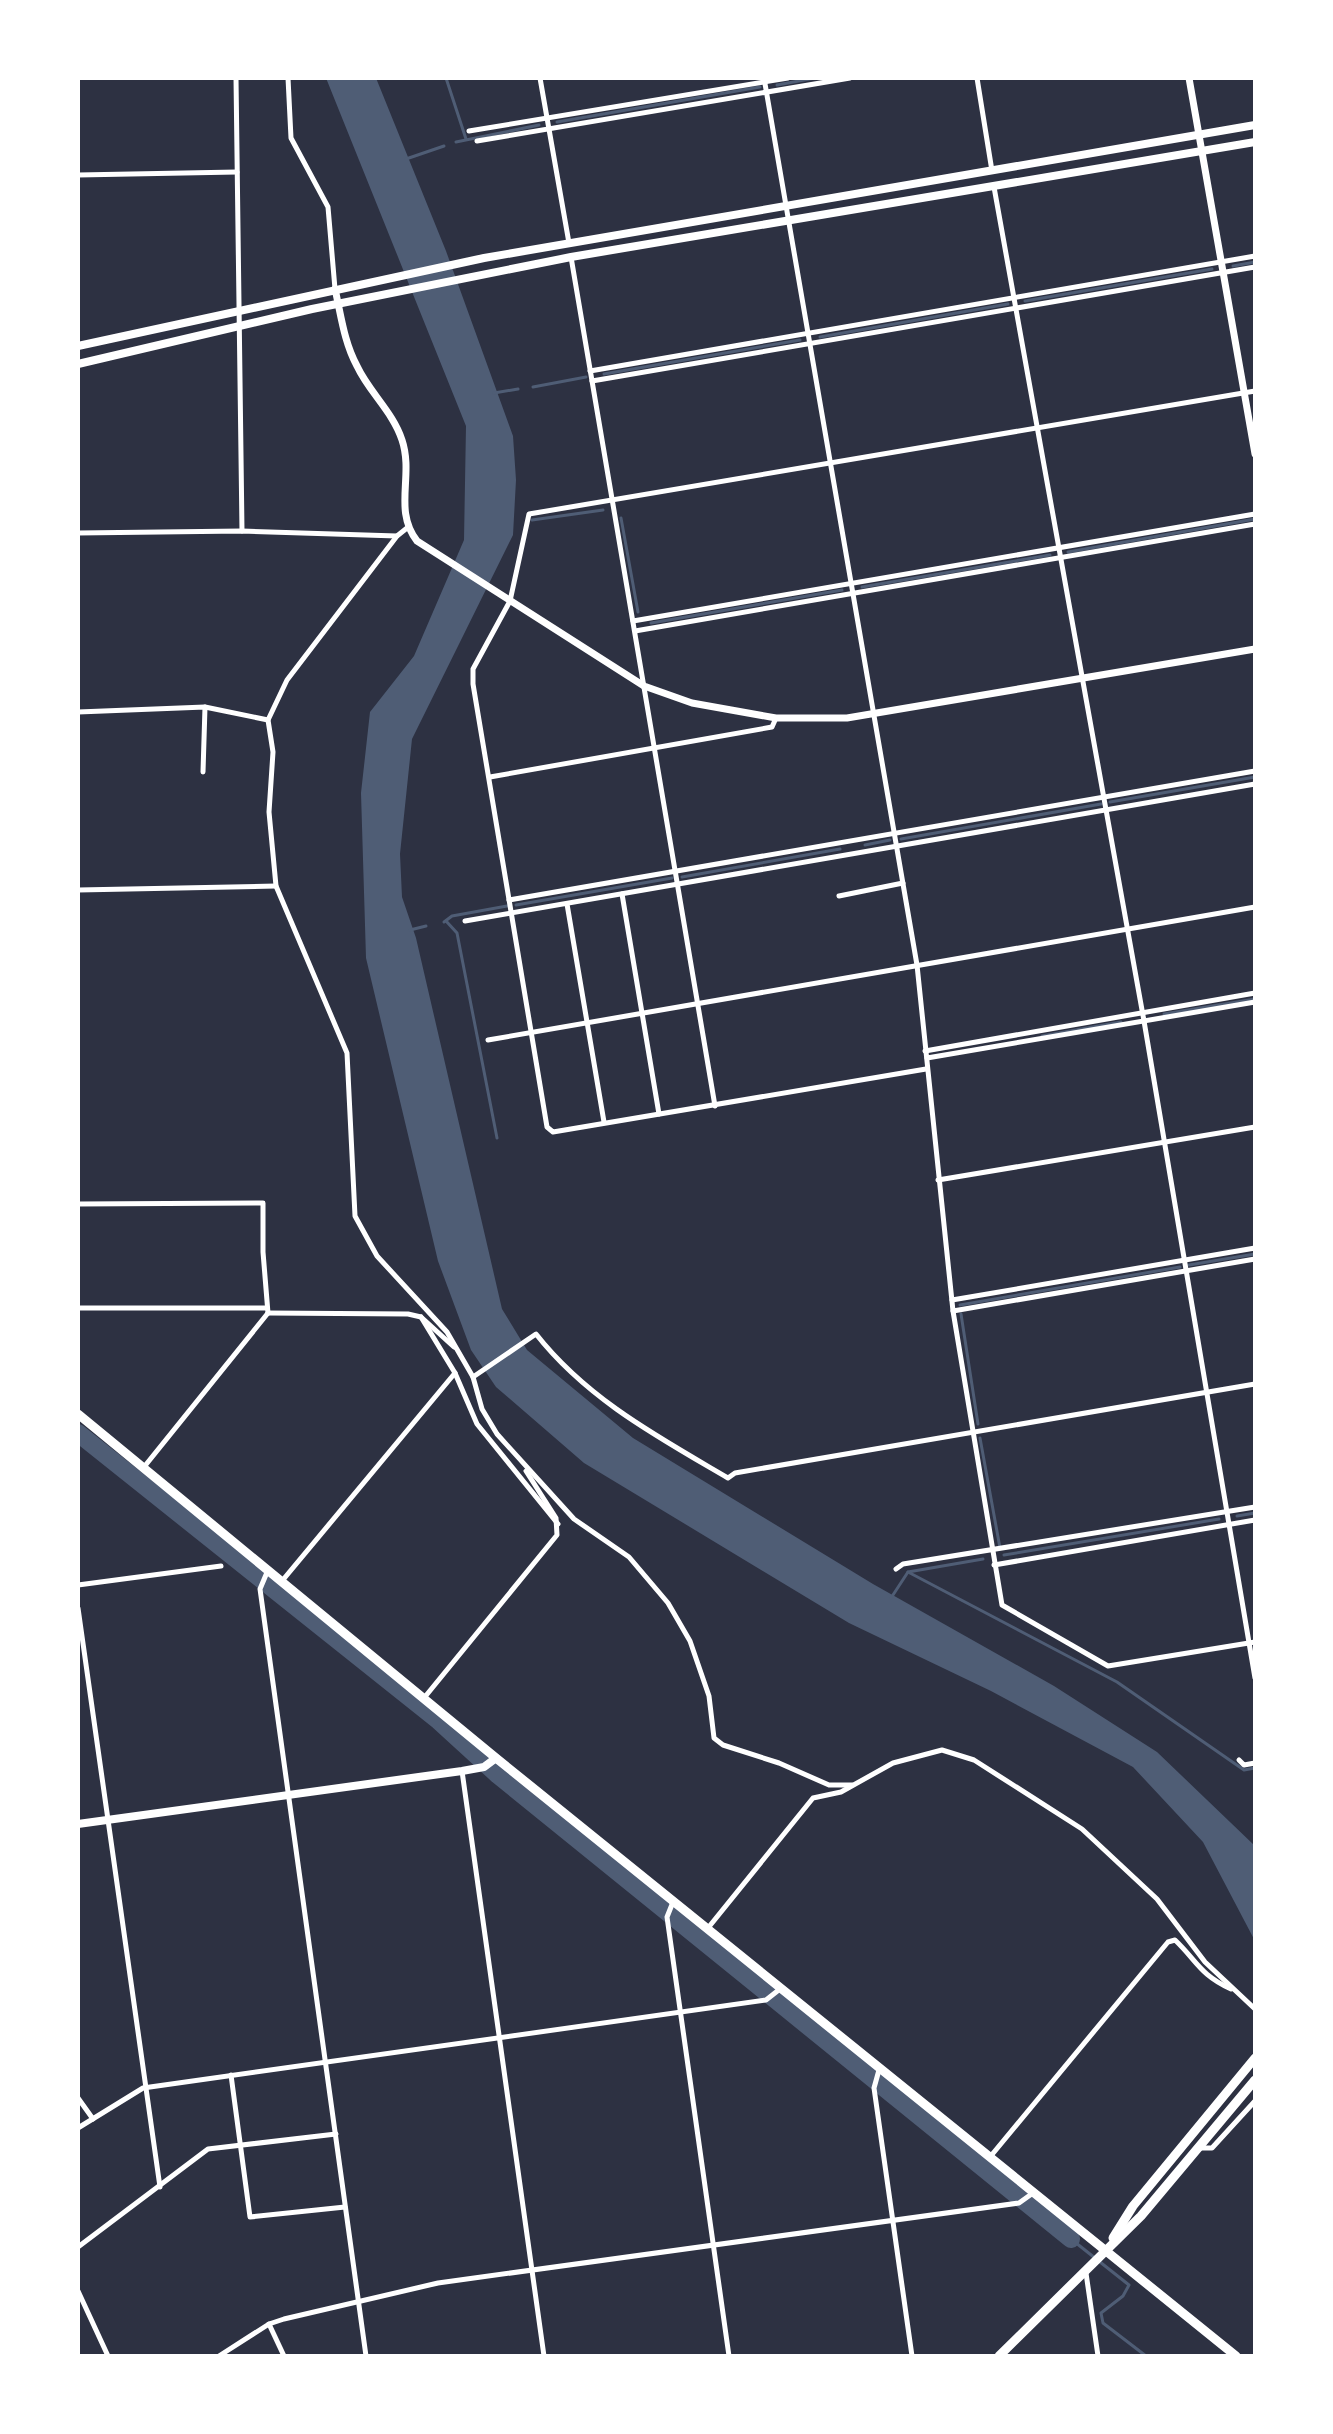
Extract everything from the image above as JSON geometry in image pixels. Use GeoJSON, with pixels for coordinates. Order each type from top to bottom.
{"type":"FeatureCollection","features":[{"type":"Feature","properties":{"kind":"main road"},"geometry":{"type":"LineString","coordinates":[[78,346],[397,274],[1255,125]]}},
{"type":"Feature","properties":{"kind":"main road"},"geometry":{"type":"LineString","coordinates":[[78,364],[402,289],[571,257],[1255,142]]}},
{"type":"Feature","properties":{"kind":"main road"},"geometry":{"type":"LineString","coordinates":[[78,1414],[144,1467],[266,1574],[282,1581],[424,1698],[491,1762],[707,1929],[777,1992],[1236,2356]]}},
{"type":"Feature","properties":{"kind":"main road"},"geometry":{"type":"LineString","coordinates":[[78,1824],[462,1771],[491,1762]]}},
{"type":"Feature","properties":{"kind":"main road"},"geometry":{"type":"LineString","coordinates":[[1105,2251],[1133,2206],[1255,2058]]}},
{"type":"Feature","properties":{"kind":"main road"},"geometry":{"type":"LineString","coordinates":[[999,2356],[1141,2216],[1255,2080]]}},
{"type":"Feature","properties":{"kind":"street"},"geometry":{"type":"LineString","coordinates":[[236,78],[242,531]]}},
{"type":"Feature","properties":{"kind":"street"},"geometry":{"type":"LineString","coordinates":[[288,78],[291,138],[328,207],[335,289],[345,338],[357,368],[402,441],[407,464],[403,514],[407,528],[417,541],[644,686],[692,703],[776,718],[810,720],[873,714],[1255,649]]}},
{"type":"Feature","properties":{"kind":"street"},"geometry":{"type":"LineString","coordinates":[[540,78],[569,243]]}},
{"type":"Feature","properties":{"kind":"street"},"geometry":{"type":"LineString","coordinates":[[469,131],[788,78]]}},
{"type":"Feature","properties":{"kind":"street"},"geometry":{"type":"LineString","coordinates":[[477,141],[850,78]]}},
{"type":"Feature","properties":{"kind":"street"},"geometry":{"type":"LineString","coordinates":[[977,78],[992,171]]}},
{"type":"Feature","properties":{"kind":"street"},"geometry":{"type":"LineString","coordinates":[[1189,78],[1255,454]]}},
{"type":"Feature","properties":{"kind":"street"},"geometry":{"type":"LineString","coordinates":[[765,80],[917,965],[953,1311],[1002,1605],[1108,1666],[1252,1642]]}},
{"type":"Feature","properties":{"kind":"street"},"geometry":{"type":"LineString","coordinates":[[78,175],[237,172]]}},
{"type":"Feature","properties":{"kind":"street"},"geometry":{"type":"LineString","coordinates":[[994,187],[1144,1021],[1162,1143],[1252,1642],[1255,1678]]}},
{"type":"Feature","properties":{"kind":"street"},"geometry":{"type":"LineString","coordinates":[[590,371],[1255,256]]}},
{"type":"Feature","properties":{"kind":"street"},"geometry":{"type":"LineString","coordinates":[[571,257],[715,1106]]}},
{"type":"Feature","properties":{"kind":"street"},"geometry":{"type":"LineString","coordinates":[[592,381],[1255,267]]}},
{"type":"Feature","properties":{"kind":"street"},"geometry":{"type":"LineString","coordinates":[[926,1069],[553,1132],[547,1127],[473,669],[506,598],[529,514],[612,503],[1255,391]]}},
{"type":"Feature","properties":{"kind":"street"},"geometry":{"type":"LineString","coordinates":[[633,621],[1255,514]]}},
{"type":"Feature","properties":{"kind":"street"},"geometry":{"type":"LineString","coordinates":[[635,631],[1255,524]]}},
{"type":"Feature","properties":{"kind":"street"},"geometry":{"type":"LineString","coordinates":[[407,528],[397,536],[287,680],[268,720],[273,752],[271,844],[276,886],[347,1053],[355,1216],[377,1256],[447,1332],[473,1377],[482,1409],[497,1434],[526,1470],[574,1519],[629,1557],[668,1603],[690,1641],[709,1696],[714,1738],[723,1745],[801,1771],[829,1785],[852,1785]]}},
{"type":"Feature","properties":{"kind":"street"},"geometry":{"type":"LineString","coordinates":[[78,533],[242,531],[397,536]]}},
{"type":"Feature","properties":{"kind":"street"},"geometry":{"type":"LineString","coordinates":[[78,712],[205,707],[268,720]]}},
{"type":"Feature","properties":{"kind":"street"},"geometry":{"type":"LineString","coordinates":[[203,772],[200,757],[205,707]]}},
{"type":"Feature","properties":{"kind":"street"},"geometry":{"type":"LineString","coordinates":[[490,777],[772,727],[776,718]]}},
{"type":"Feature","properties":{"kind":"street"},"geometry":{"type":"LineString","coordinates":[[509,900],[1255,771]]}},
{"type":"Feature","properties":{"kind":"street"},"geometry":{"type":"LineString","coordinates":[[465,921],[1255,784]]}},
{"type":"Feature","properties":{"kind":"street"},"geometry":{"type":"LineString","coordinates":[[839,896],[903,883]]}},
{"type":"Feature","properties":{"kind":"street"},"geometry":{"type":"LineString","coordinates":[[78,890],[276,886]]}},
{"type":"Feature","properties":{"kind":"street"},"geometry":{"type":"LineString","coordinates":[[622,894],[659,1114]]}},
{"type":"Feature","properties":{"kind":"street"},"geometry":{"type":"LineString","coordinates":[[567,904],[604,1122]]}},
{"type":"Feature","properties":{"kind":"street"},"geometry":{"type":"LineString","coordinates":[[488,1040],[1255,907]]}},
{"type":"Feature","properties":{"kind":"street"},"geometry":{"type":"LineString","coordinates":[[926,1054],[1255,993]]}},
{"type":"Feature","properties":{"kind":"street"},"geometry":{"type":"LineString","coordinates":[[926,1054],[1255,1002]]}},
{"type":"Feature","properties":{"kind":"street"},"geometry":{"type":"LineString","coordinates":[[938,1180],[1255,1127]]}},
{"type":"Feature","properties":{"kind":"street"},"geometry":{"type":"LineString","coordinates":[[78,1204],[263,1203],[268,1310],[144,1467]]}},
{"type":"Feature","properties":{"kind":"street"},"geometry":{"type":"LineString","coordinates":[[952,1300],[1255,1248]]}},
{"type":"Feature","properties":{"kind":"street"},"geometry":{"type":"LineString","coordinates":[[953,1311],[1255,1259]]}},
{"type":"Feature","properties":{"kind":"street"},"geometry":{"type":"LineString","coordinates":[[78,1308],[268,1310],[421,1317],[458,1350]]}},
{"type":"Feature","properties":{"kind":"street"},"geometry":{"type":"LineString","coordinates":[[421,1317],[455,1373],[477,1424],[558,1524]]}},
{"type":"Feature","properties":{"kind":"street"},"geometry":{"type":"LineString","coordinates":[[473,1377],[536,1334],[560,1364],[610,1405],[728,1478],[735,1473],[1255,1384]]}},
{"type":"Feature","properties":{"kind":"street"},"geometry":{"type":"LineString","coordinates":[[282,1581],[455,1373]]}},
{"type":"Feature","properties":{"kind":"street"},"geometry":{"type":"LineString","coordinates":[[424,1698],[557,1535],[558,1524],[526,1470]]}},
{"type":"Feature","properties":{"kind":"street"},"geometry":{"type":"LineString","coordinates":[[896,1569],[903,1564],[1255,1507]]}},
{"type":"Feature","properties":{"kind":"street"},"geometry":{"type":"LineString","coordinates":[[994,1565],[1255,1520]]}},
{"type":"Feature","properties":{"kind":"street"},"geometry":{"type":"LineString","coordinates":[[78,1585],[221,1566]]}},
{"type":"Feature","properties":{"kind":"street"},"geometry":{"type":"LineString","coordinates":[[266,1574],[260,1589],[366,2356]]}},
{"type":"Feature","properties":{"kind":"street"},"geometry":{"type":"LineString","coordinates":[[78,1608],[143,2088],[160,2187]]}},
{"type":"Feature","properties":{"kind":"street"},"geometry":{"type":"LineString","coordinates":[[707,1929],[809,1801],[852,1785],[917,1754],[942,1750],[974,1760],[1082,1829],[1157,1899],[1205,1962],[1255,2009]]}},
{"type":"Feature","properties":{"kind":"street"},"geometry":{"type":"LineString","coordinates":[[1239,1760],[1244,1765],[1255,1763]]}},
{"type":"Feature","properties":{"kind":"street"},"geometry":{"type":"LineString","coordinates":[[462,1771],[544,2356]]}},
{"type":"Feature","properties":{"kind":"street"},"geometry":{"type":"LineString","coordinates":[[672,1904],[667,1917],[729,2356]]}},
{"type":"Feature","properties":{"kind":"street"},"geometry":{"type":"LineString","coordinates":[[989,2158],[1168,1942],[1175,1940],[1207,1978],[1234,1991]]}},
{"type":"Feature","properties":{"kind":"street"},"geometry":{"type":"LineString","coordinates":[[78,2128],[143,2088],[499,2035],[766,2000],[777,1992]]}},
{"type":"Feature","properties":{"kind":"street"},"geometry":{"type":"LineString","coordinates":[[878,2072],[874,2088],[912,2356]]}},
{"type":"Feature","properties":{"kind":"street"},"geometry":{"type":"LineString","coordinates":[[231,2075],[250,2217],[345,2207]]}},
{"type":"Feature","properties":{"kind":"street"},"geometry":{"type":"LineString","coordinates":[[78,2098],[93,2119]]}},
{"type":"Feature","properties":{"kind":"street"},"geometry":{"type":"LineString","coordinates":[[1199,2148],[1212,2148],[1255,2101]]}},
{"type":"Feature","properties":{"kind":"street"},"geometry":{"type":"LineString","coordinates":[[78,2247],[208,2149],[336,2134]]}},
{"type":"Feature","properties":{"kind":"street"},"geometry":{"type":"LineString","coordinates":[[219,2356],[269,2324],[438,2283],[1019,2203],[1031,2195]]}},
{"type":"Feature","properties":{"kind":"street"},"geometry":{"type":"LineString","coordinates":[[1085,2268],[1098,2356]]}},
{"type":"Feature","properties":{"kind":"street"},"geometry":{"type":"LineString","coordinates":[[78,2291],[108,2356]]}},
{"type":"Feature","properties":{"kind":"street"},"geometry":{"type":"LineString","coordinates":[[269,2324],[284,2356]]}},
{"type":"Feature","properties":{"kind":"water"},"geometry":{"type":"Polygon","coordinates":[[[326,78],[376,78],[446,251],[513,436],[516,480],[513,535],[412,739],[400,854],[402,897],[416,938],[502,1309],[527,1350],[633,1438],[873,1584],[1054,1686],[1157,1752],[1255,1846],[1255,1941],[1203,1842],[1133,1767],[991,1691],[849,1623],[584,1463],[496,1387],[471,1350],[438,1261],[366,958],[361,793],[370,712],[414,656],[464,540],[466,426],[326,78]]]}},
{"type":"Feature","properties":{"kind":"waterway"},"geometry":{"type":"LineString","coordinates":[[446,78],[466,139]]}},
{"type":"Feature","properties":{"kind":"waterway"},"geometry":{"type":"LineString","coordinates":[[777,85],[815,78]]}},
{"type":"Feature","properties":{"kind":"waterway"},"geometry":{"type":"LineString","coordinates":[[557,122],[760,87]]}},
{"type":"Feature","properties":{"kind":"waterway"},"geometry":{"type":"LineString","coordinates":[[456,142],[539,125]]}},
{"type":"Feature","properties":{"kind":"waterway"},"geometry":{"type":"LineString","coordinates":[[406,159],[444,146]]}},
{"type":"Feature","properties":{"kind":"waterway"},"geometry":{"type":"LineString","coordinates":[[1233,266],[1255,262]]}},
{"type":"Feature","properties":{"kind":"waterway"},"geometry":{"type":"LineString","coordinates":[[1025,301],[1212,269]]}},
{"type":"Feature","properties":{"kind":"waterway"},"geometry":{"type":"LineString","coordinates":[[820,337],[1008,304]]}},
{"type":"Feature","properties":{"kind":"waterway"},"geometry":{"type":"LineString","coordinates":[[604,374],[800,340]]}},
{"type":"Feature","properties":{"kind":"waterway"},"geometry":{"type":"LineString","coordinates":[[533,387],[586,377]]}},
{"type":"Feature","properties":{"kind":"waterway"},"geometry":{"type":"LineString","coordinates":[[494,393],[518,389]]}},
{"type":"Feature","properties":{"kind":"waterway"},"geometry":{"type":"LineString","coordinates":[[532,520],[603,510]]}},
{"type":"Feature","properties":{"kind":"waterway"},"geometry":{"type":"LineString","coordinates":[[621,518],[638,612]]}},
{"type":"Feature","properties":{"kind":"waterway"},"geometry":{"type":"LineString","coordinates":[[1068,552],[1255,519]]}},
{"type":"Feature","properties":{"kind":"waterway"},"geometry":{"type":"LineString","coordinates":[[862,587],[1050,555]]}},
{"type":"Feature","properties":{"kind":"waterway"},"geometry":{"type":"LineString","coordinates":[[651,623],[842,590]]}},
{"type":"Feature","properties":{"kind":"waterway"},"geometry":{"type":"LineString","coordinates":[[1110,802],[1255,777]]}},
{"type":"Feature","properties":{"kind":"waterway"},"geometry":{"type":"LineString","coordinates":[[901,839],[1101,804]]}},
{"type":"Feature","properties":{"kind":"waterway"},"geometry":{"type":"LineString","coordinates":[[865,845],[890,840]]}},
{"type":"Feature","properties":{"kind":"waterway"},"geometry":{"type":"LineString","coordinates":[[682,877],[840,849]]}},
{"type":"Feature","properties":{"kind":"waterway"},"geometry":{"type":"LineString","coordinates":[[516,905],[672,878]]}},
{"type":"Feature","properties":{"kind":"waterway"},"geometry":{"type":"LineString","coordinates":[[444,922],[452,916],[507,906]]}},
{"type":"Feature","properties":{"kind":"waterway"},"geometry":{"type":"LineString","coordinates":[[446,921],[457,933],[497,1138]]}},
{"type":"Feature","properties":{"kind":"waterway"},"geometry":{"type":"LineString","coordinates":[[410,930],[426,926]]}},
{"type":"Feature","properties":{"kind":"waterway"},"geometry":{"type":"LineString","coordinates":[[1164,1014],[1255,999]]}},
{"type":"Feature","properties":{"kind":"waterway"},"geometry":{"type":"LineString","coordinates":[[1042,1036],[1121,1022]]}},
{"type":"Feature","properties":{"kind":"waterway"},"geometry":{"type":"LineString","coordinates":[[1189,1265],[1255,1254]]}},
{"type":"Feature","properties":{"kind":"waterway"},"geometry":{"type":"LineString","coordinates":[[960,1305],[1180,1267]]}},
{"type":"Feature","properties":{"kind":"waterway"},"geometry":{"type":"LineString","coordinates":[[961,1314],[978,1424]]}},
{"type":"Feature","properties":{"kind":"waterway"},"geometry":{"type":"LineString","coordinates":[[78,1433],[439,1721],[498,1775],[1071,2239]]}},
{"type":"Feature","properties":{"kind":"waterway"},"geometry":{"type":"LineString","coordinates":[[980,1438],[1000,1548]]}},
{"type":"Feature","properties":{"kind":"waterway"},"geometry":{"type":"LineString","coordinates":[[1237,1516],[1255,1513]]}},
{"type":"Feature","properties":{"kind":"waterway"},"geometry":{"type":"LineString","coordinates":[[1004,1555],[1219,1519]]}},
{"type":"Feature","properties":{"kind":"waterway"},"geometry":{"type":"LineString","coordinates":[[891,1598],[908,1572],[983,1559]]}},
{"type":"Feature","properties":{"kind":"waterway"},"geometry":{"type":"LineString","coordinates":[[908,1572],[1117,1682],[1244,1770],[1255,1768]]}},
{"type":"Feature","properties":{"kind":"waterway"},"geometry":{"type":"LineString","coordinates":[[1071,2239],[1129,2285],[1123,2296],[1101,2313],[1103,2323],[1146,2356]]}}]}
